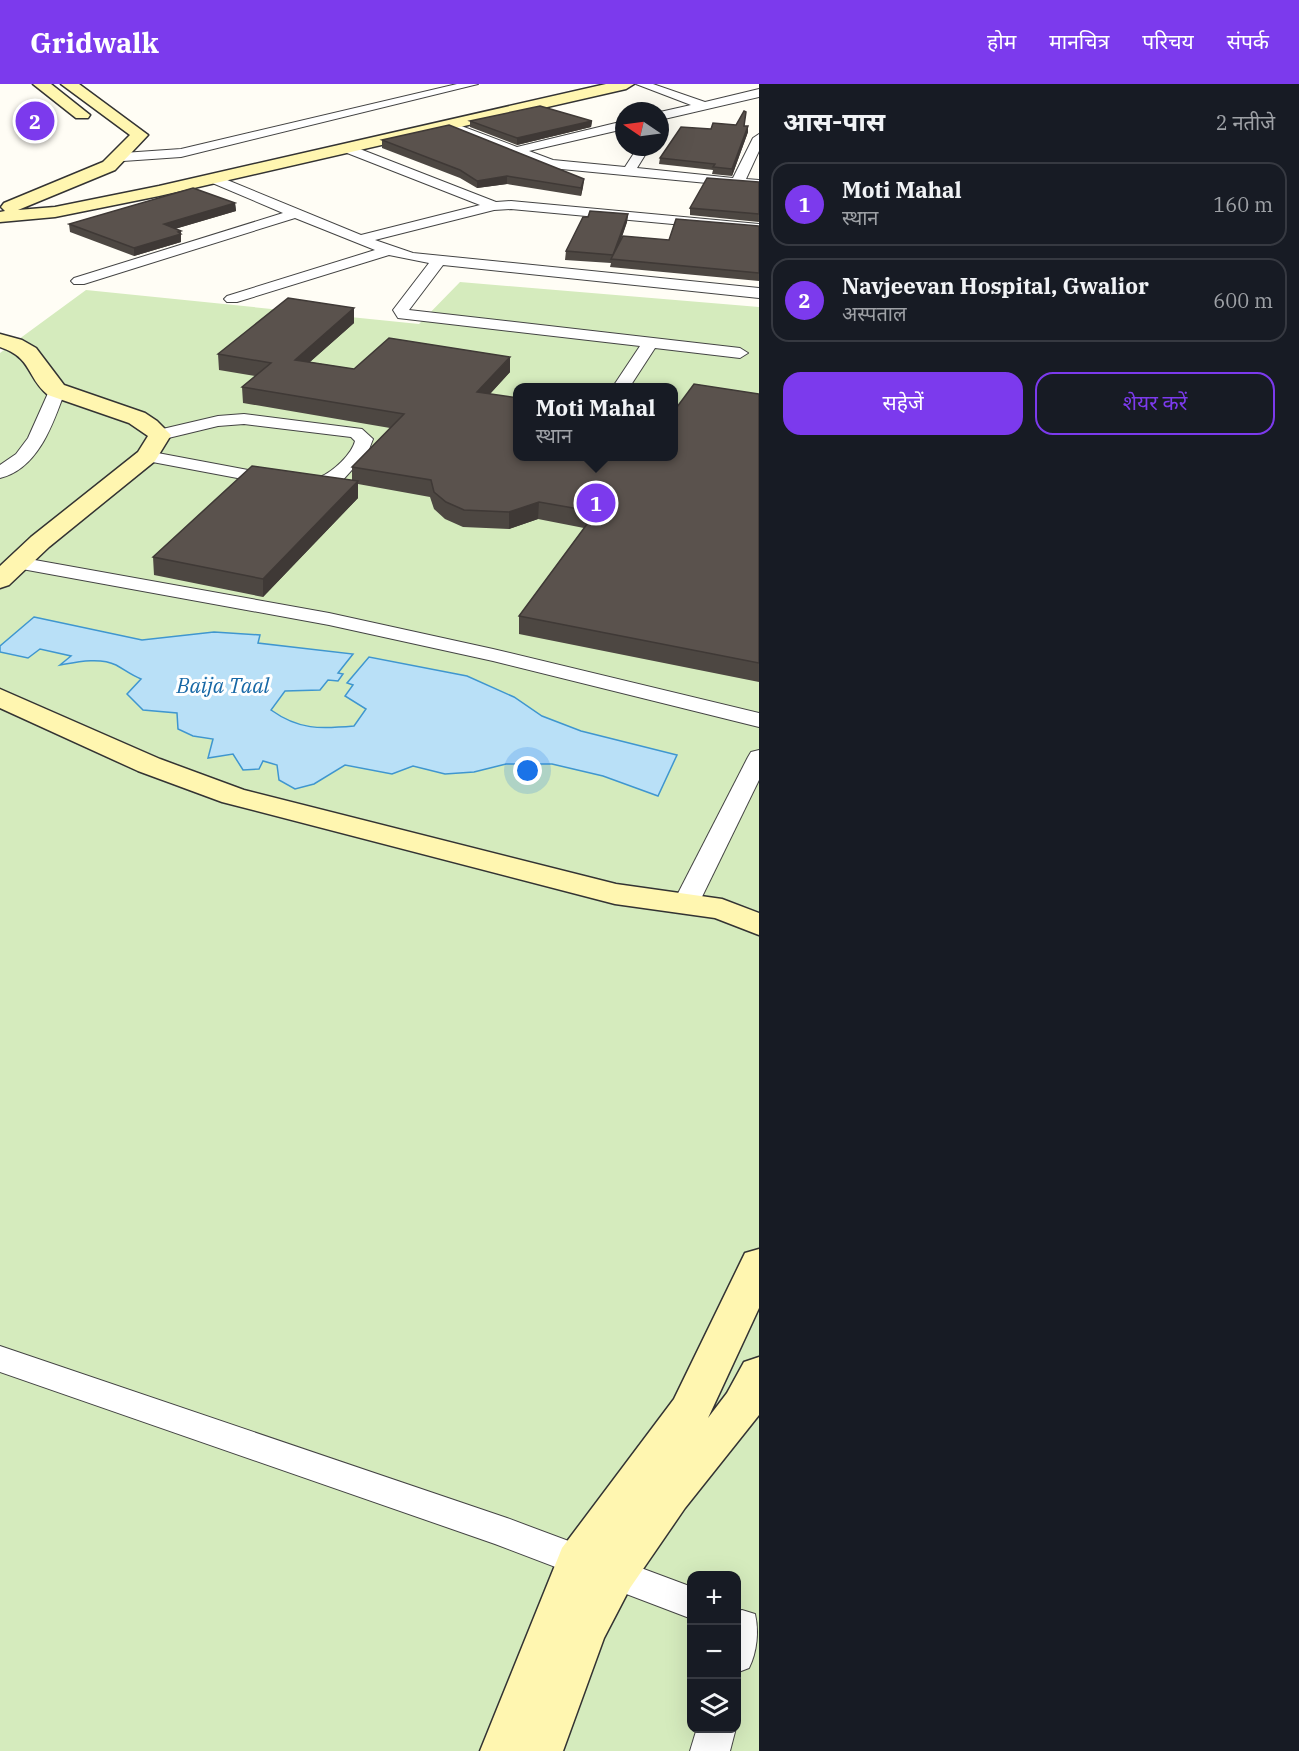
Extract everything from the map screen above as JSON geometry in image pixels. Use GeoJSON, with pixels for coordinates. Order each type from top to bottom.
{"type":"FeatureCollection","features":[{"type":"Feature","properties":{"kind":"street"},"geometry":{"type":"LineString","coordinates":[[41,84],[92,123]]}},
{"type":"Feature","properties":{"kind":"street"},"geometry":{"type":"LineString","coordinates":[[0,211],[109,166],[122,147],[140,135],[69,84]]}},
{"type":"Feature","properties":{"kind":"street"},"geometry":{"type":"LineString","coordinates":[[122,147],[181,153],[472,84]]}},
{"type":"Feature","properties":{"kind":"street"},"geometry":{"type":"LineString","coordinates":[[0,217],[75,208],[215,179],[626,84]]}},
{"type":"Feature","properties":{"kind":"street"},"geometry":{"type":"LineString","coordinates":[[642,84],[705,106]]}},
{"type":"Feature","properties":{"kind":"street"},"geometry":{"type":"LineString","coordinates":[[669,115],[759,93]]}},
{"type":"Feature","properties":{"kind":"street"},"geometry":{"type":"LineString","coordinates":[[448,125],[551,164],[566,167],[759,184]]}},
{"type":"Feature","properties":{"kind":"street"},"geometry":{"type":"LineString","coordinates":[[515,151],[615,127]]}},
{"type":"Feature","properties":{"kind":"street"},"geometry":{"type":"LineString","coordinates":[[738,182],[759,138]]}},
{"type":"Feature","properties":{"kind":"street"},"geometry":{"type":"LineString","coordinates":[[347,148],[494,206]]}},
{"type":"Feature","properties":{"kind":"street"},"geometry":{"type":"LineString","coordinates":[[628,173],[638,156]]}},
{"type":"Feature","properties":{"kind":"street"},"geometry":{"type":"LineString","coordinates":[[535,206],[566,167]]}},
{"type":"Feature","properties":{"kind":"street"},"geometry":{"type":"LineString","coordinates":[[215,179],[293,214],[386,251],[438,261],[759,293]]}},
{"type":"Feature","properties":{"kind":"street"},"geometry":{"type":"LineString","coordinates":[[48,190],[44,201],[54,206],[75,208]]}},
{"type":"Feature","properties":{"kind":"street"},"geometry":{"type":"LineString","coordinates":[[360,240],[494,206],[535,206],[759,228]]}},
{"type":"Feature","properties":{"kind":"street"},"geometry":{"type":"LineString","coordinates":[[79,281],[293,214]]}},
{"type":"Feature","properties":{"kind":"street"},"geometry":{"type":"LineString","coordinates":[[232,299],[386,251]]}},
{"type":"Feature","properties":{"kind":"street"},"geometry":{"type":"LineString","coordinates":[[438,261],[401,310],[404,315],[740,353]]}},
{"type":"Feature","properties":{"kind":"street"},"geometry":{"type":"LineString","coordinates":[[0,340],[22,349],[34,358],[47,382],[57,391],[134,416],[149,424],[160,435]]}},
{"type":"Feature","properties":{"kind":"street"},"geometry":{"type":"LineString","coordinates":[[623,383],[650,343]]}},
{"type":"Feature","properties":{"kind":"street"},"geometry":{"type":"LineString","coordinates":[[0,473],[27,456],[40,437],[57,391]]}},
{"type":"Feature","properties":{"kind":"street"},"geometry":{"type":"LineString","coordinates":[[0,580],[40,542],[147,456],[160,435],[218,421],[244,419],[339,430],[356,434],[364,439],[362,448],[335,478],[322,483],[248,475],[147,456]]}},
{"type":"Feature","properties":{"kind":"street"},"geometry":{"type":"LineString","coordinates":[[18,563],[329,619],[493,655],[759,720]]}},
{"type":"Feature","properties":{"kind":"street"},"geometry":{"type":"LineString","coordinates":[[0,697],[54,724],[128,756],[233,796],[615,894],[722,909],[759,925]]}},
{"type":"Feature","properties":{"kind":"street"},"geometry":{"type":"LineString","coordinates":[[685,905],[759,756]]}},
{"type":"Feature","properties":{"kind":"street"},"geometry":{"type":"LineString","coordinates":[[685,905],[759,945]]}},
{"type":"Feature","properties":{"kind":"street"},"geometry":{"type":"LineString","coordinates":[[505,1751],[596,1568],[691,1409],[759,1264]]}},
{"type":"Feature","properties":{"kind":"street"},"geometry":{"type":"LineString","coordinates":[[0,1359],[507,1533],[687,1601]]}},
{"type":"Feature","properties":{"kind":"street"},"geometry":{"type":"LineString","coordinates":[[538,1751],[581,1635],[596,1568],[721,1437],[750,1396],[759,1374]]}},
{"type":"Feature","properties":{"kind":"street"},"geometry":{"type":"LineString","coordinates":[[710,1751],[715,1733]]}},
{"type":"Feature","properties":{"kind":"green space"},"geometry":{"type":"Polygon","coordinates":[[[460,282],[759,307],[759,1751],[0,1751],[0,353],[86,290],[419,324],[460,282]]]}},
{"type":"Feature","properties":{"kind":"water","name":"Baija Taal"},"geometry":{"type":"Polygon","coordinates":[[[34,617],[142,640],[214,632],[260,635],[258,643],[353,654],[338,673],[343,674],[338,681],[328,680],[320,690],[285,691],[271,710],[281,717],[310,727],[354,726],[366,709],[345,696],[353,685],[347,683],[369,657],[467,676],[514,697],[542,716],[581,731],[677,755],[658,796],[603,776],[552,764],[506,764],[474,772],[445,774],[413,766],[392,774],[345,765],[314,784],[295,789],[279,780],[277,765],[263,761],[259,769],[243,770],[233,754],[208,758],[213,739],[193,736],[178,729],[177,713],[143,710],[127,694],[141,679],[116,665],[96,661],[60,665],[71,656],[40,649],[28,658],[0,652],[0,646],[34,617]]]}},
{"type":"Feature","properties":{"kind":"building"},"geometry":{"type":"Polygon","coordinates":[[[540,106],[592,121],[517,138],[470,121],[540,106]]]}},
{"type":"Feature","properties":{"kind":"building"},"geometry":{"type":"Polygon","coordinates":[[[744,111],[746,112],[744,126],[748,126],[732,169],[713,167],[715,164],[660,158],[669,156],[669,145],[681,127],[711,129],[713,123],[736,125],[744,111]]]}},
{"type":"Feature","properties":{"kind":"building"},"geometry":{"type":"Polygon","coordinates":[[[449,125],[584,179],[581,188],[507,176],[477,181],[460,170],[382,140],[449,125]]]}},
{"type":"Feature","properties":{"kind":"building"},"geometry":{"type":"Polygon","coordinates":[[[707,178],[759,182],[759,214],[690,208],[707,178]]]}},
{"type":"Feature","properties":{"kind":"building"},"geometry":{"type":"Polygon","coordinates":[[[193,188],[235,203],[164,224],[181,231],[178,232],[181,234],[134,248],[69,224],[193,188]]]}},
{"type":"Feature","properties":{"kind":"building"},"geometry":{"type":"Polygon","coordinates":[[[590,211],[628,214],[613,255],[566,251],[583,217],[588,217],[590,211]]]}},
{"type":"Feature","properties":{"kind":"building"},"geometry":{"type":"Polygon","coordinates":[[[676,219],[759,226],[759,273],[611,259],[623,236],[669,240],[676,219]]]}},
{"type":"Feature","properties":{"kind":"building"},"geometry":{"type":"Polygon","coordinates":[[[288,298],[354,308],[295,360],[354,369],[389,338],[510,357],[477,392],[513,397],[513,461],[678,461],[678,406],[694,384],[759,394],[759,663],[519,616],[596,512],[539,502],[509,512],[464,510],[446,502],[434,492],[431,480],[352,467],[404,414],[242,387],[271,363],[218,354],[288,298]]]}},
{"type":"Feature","properties":{"kind":"building"},"geometry":{"type":"Polygon","coordinates":[[[252,466],[358,481],[263,579],[153,557],[252,466]]]}},
{"type":"Feature","properties":{"kind":"place","name":"Navjeevan Hospital, Gwalior"},"geometry":{"type":"Point","coordinates":[35,121]}},
{"type":"Feature","properties":{"kind":"place","name":"Moti Mahal"},"geometry":{"type":"Point","coordinates":[596,503]}}]}
